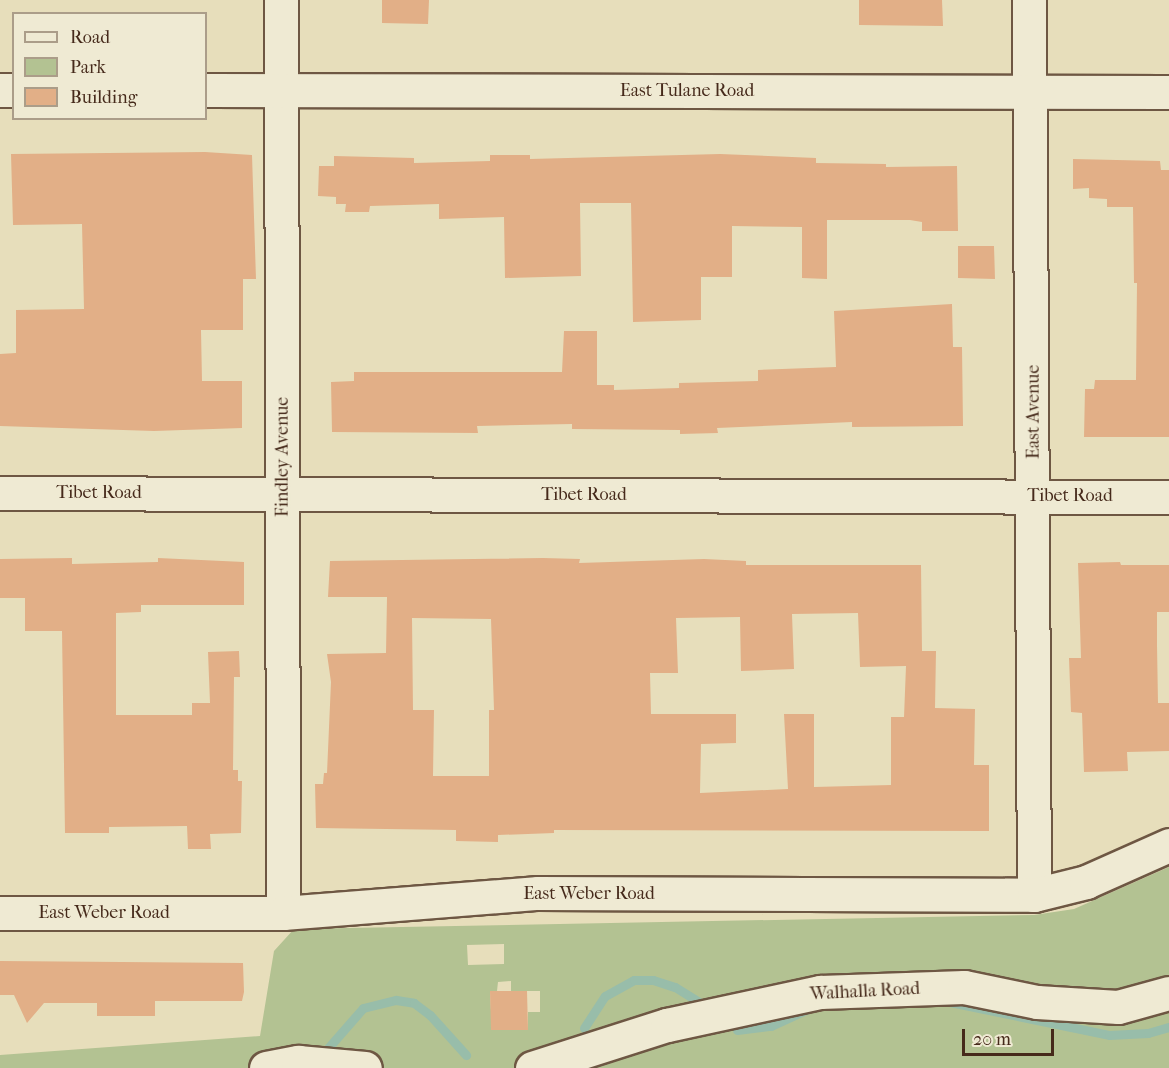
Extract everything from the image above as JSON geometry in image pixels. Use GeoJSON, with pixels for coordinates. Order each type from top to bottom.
{"type":"FeatureCollection","features":[{"type":"Feature","properties":{"kind":"street","name":"Findley Avenue"},"geometry":{"type":"LineString","coordinates":[[281,0],[283,913]]}},
{"type":"Feature","properties":{"kind":"street","name":"East Avenue"},"geometry":{"type":"LineString","coordinates":[[1029,0],[1034,496],[1034,895]]}},
{"type":"Feature","properties":{"kind":"street","name":"East Tulane Road"},"geometry":{"type":"LineString","coordinates":[[207,90],[1169,92]]}},
{"type":"Feature","properties":{"kind":"street","name":"Tibet Road"},"geometry":{"type":"LineString","coordinates":[[0,493],[1169,497]]}},
{"type":"Feature","properties":{"kind":"street","name":"East Weber Road"},"geometry":{"type":"LineString","coordinates":[[0,913],[283,913],[538,893],[1034,895],[1086,882],[1169,845]]}},
{"type":"Feature","properties":{"kind":"street","name":"Walhalla Road"},"geometry":{"type":"LineString","coordinates":[[532,1068],[667,1025],[820,992],[964,987],[1037,1002],[1118,1007],[1169,993]]}},
{"type":"Feature","properties":{"kind":"street"},"geometry":{"type":"LineString","coordinates":[[266,1068],[298,1062],[365,1068]]}},
{"type":"Feature","properties":{"kind":"green space"},"geometry":{"type":"Polygon","coordinates":[[[1169,867],[1169,1068],[0,1068],[0,1055],[260,1036],[274,951],[294,929],[1034,915],[1074,909],[1169,867]],[[504,944],[467,945],[468,965],[504,964],[504,944]],[[511,981],[498,982],[497,991],[490,992],[492,1030],[528,1029],[528,1012],[540,1012],[540,991],[511,991],[511,981]]]}},
{"type":"Feature","properties":{"kind":"building"},"geometry":{"type":"Polygon","coordinates":[[[382,0],[429,0],[428,24],[382,23],[382,0]]]}},
{"type":"Feature","properties":{"kind":"building"},"geometry":{"type":"Polygon","coordinates":[[[859,0],[942,0],[943,26],[859,25],[859,0]]]}},
{"type":"Feature","properties":{"kind":"building"},"geometry":{"type":"Polygon","coordinates":[[[205,152],[252,155],[256,279],[243,279],[243,330],[201,330],[202,381],[242,381],[242,428],[154,431],[0,426],[0,354],[16,353],[16,310],[84,309],[82,224],[13,225],[11,154],[205,152]]]}},
{"type":"Feature","properties":{"kind":"building"},"geometry":{"type":"Polygon","coordinates":[[[720,154],[816,158],[816,163],[886,164],[886,167],[957,166],[958,231],[922,231],[922,222],[910,220],[827,220],[827,279],[802,278],[802,227],[732,226],[732,277],[701,277],[701,320],[633,322],[631,203],[580,203],[581,276],[505,278],[504,217],[439,219],[439,204],[370,206],[369,212],[345,212],[346,204],[336,204],[336,197],[318,196],[319,166],[334,166],[334,156],[414,158],[414,163],[490,161],[490,155],[530,155],[530,159],[720,154]]]}},
{"type":"Feature","properties":{"kind":"building"},"geometry":{"type":"Polygon","coordinates":[[[1073,159],[1160,161],[1161,170],[1169,170],[1169,437],[1084,437],[1085,389],[1094,389],[1095,380],[1136,380],[1137,283],[1134,283],[1133,207],[1107,207],[1107,199],[1089,198],[1089,188],[1073,189],[1073,159]]]}},
{"type":"Feature","properties":{"kind":"building"},"geometry":{"type":"Polygon","coordinates":[[[958,246],[994,246],[995,279],[958,278],[958,246]]]}},
{"type":"Feature","properties":{"kind":"building"},"geometry":{"type":"Polygon","coordinates":[[[952,304],[953,347],[962,347],[963,426],[852,427],[852,422],[717,428],[718,433],[680,434],[680,430],[572,429],[572,424],[477,426],[478,433],[332,432],[331,382],[354,381],[354,372],[562,372],[564,331],[597,331],[597,385],[614,385],[614,390],[679,388],[679,383],[758,381],[758,370],[836,367],[834,311],[952,304]]]}},
{"type":"Feature","properties":{"kind":"building"},"geometry":{"type":"Polygon","coordinates":[[[72,558],[72,564],[158,562],[158,558],[244,562],[244,605],[141,605],[141,612],[116,613],[116,715],[192,715],[192,703],[210,703],[208,652],[239,651],[240,677],[234,677],[233,770],[238,770],[238,781],[242,781],[241,833],[210,834],[211,849],[188,849],[187,826],[109,827],[109,833],[65,833],[62,631],[25,631],[25,598],[0,598],[0,559],[72,558]]]}},
{"type":"Feature","properties":{"kind":"building"},"geometry":{"type":"Polygon","coordinates":[[[543,558],[580,559],[579,563],[704,559],[746,561],[746,565],[921,565],[922,651],[936,651],[935,708],[975,709],[974,765],[989,765],[989,831],[554,830],[554,833],[498,835],[498,842],[456,841],[456,830],[316,828],[315,784],[323,784],[324,773],[327,773],[331,682],[327,654],[386,653],[387,597],[328,597],[330,561],[543,558]],[[858,613],[792,614],[794,669],[741,671],[740,617],[676,618],[678,673],[650,673],[651,714],[736,714],[736,743],[701,744],[700,793],[788,789],[784,714],[814,714],[814,787],[891,785],[891,717],[904,717],[906,666],[860,667],[858,613]],[[412,618],[413,710],[434,710],[433,776],[489,776],[489,710],[494,710],[491,619],[412,618]]]}},
{"type":"Feature","properties":{"kind":"building"},"geometry":{"type":"Polygon","coordinates":[[[1120,562],[1121,565],[1169,565],[1169,612],[1157,612],[1157,645],[1158,703],[1169,703],[1169,751],[1127,752],[1128,771],[1084,772],[1082,713],[1071,712],[1069,658],[1081,658],[1078,563],[1120,562]]]}},
{"type":"Feature","properties":{"kind":"building"},"geometry":{"type":"Polygon","coordinates":[[[0,961],[243,963],[244,992],[242,1001],[155,1001],[155,1016],[97,1016],[97,1003],[44,1003],[27,1023],[14,995],[0,995],[0,961]]]}},
{"type":"Feature","properties":{"kind":"building"},"geometry":{"type":"Polygon","coordinates":[[[490,991],[527,991],[528,1030],[491,1030],[490,991]]]}},
{"type":"Feature","properties":{"kind":"waterway"},"geometry":{"type":"LineString","coordinates":[[584,1028],[605,996],[634,980],[653,980],[675,987],[701,1003]]}},
{"type":"Feature","properties":{"kind":"waterway"},"geometry":{"type":"LineString","coordinates":[[328,1048],[363,1008],[396,1000],[414,1003],[430,1015],[466,1055]]}},
{"type":"Feature","properties":{"kind":"waterway"},"geometry":{"type":"LineString","coordinates":[[950,1002],[1109,1035],[1148,1033],[1169,1027]]}},
{"type":"Feature","properties":{"kind":"waterway"},"geometry":{"type":"LineString","coordinates":[[737,1030],[771,1026],[808,1009]]}}]}
